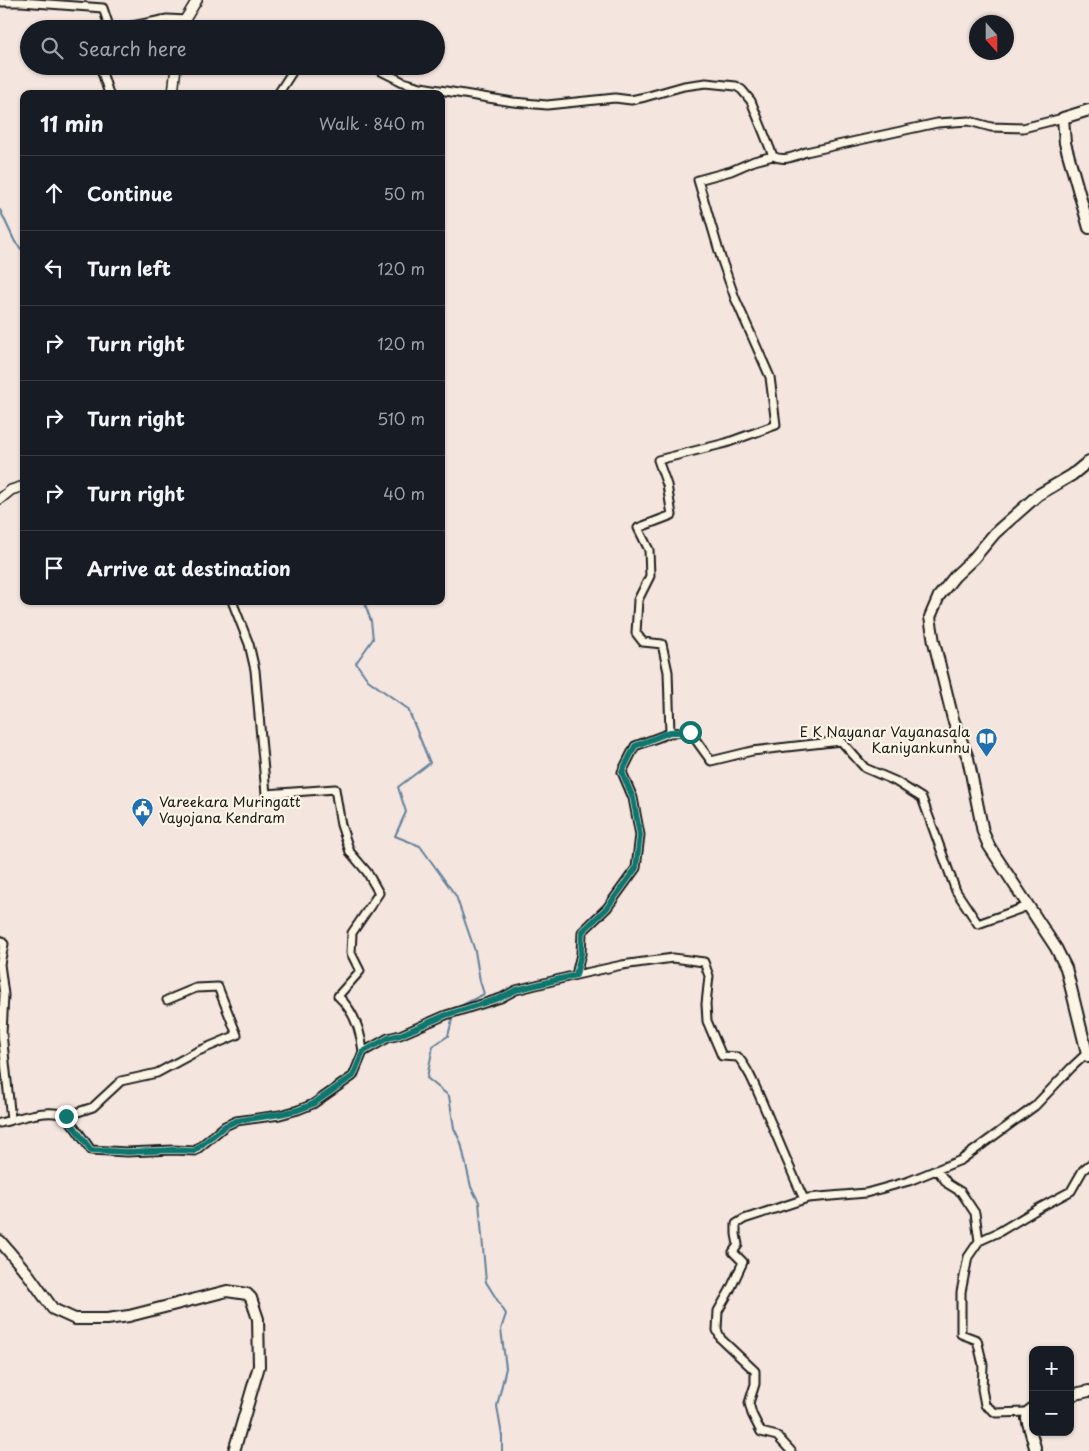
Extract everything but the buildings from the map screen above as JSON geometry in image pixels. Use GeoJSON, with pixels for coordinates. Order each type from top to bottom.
{"type":"FeatureCollection","features":[{"type":"Feature","properties":{"kind":"main road"},"geometry":{"type":"LineString","coordinates":[[1089,110],[1063,118],[1065,143],[1089,228]]}},
{"type":"Feature","properties":{"kind":"main road"},"geometry":{"type":"LineString","coordinates":[[1088,1055],[1066,968],[1056,948],[990,846],[983,832],[968,758],[953,719],[934,642],[930,617],[944,589],[995,533],[1038,496],[1072,476],[1089,461]]}},
{"type":"Feature","properties":{"kind":"main road"},"geometry":{"type":"LineString","coordinates":[[0,1241],[28,1274],[53,1309],[75,1318],[107,1319],[129,1316],[227,1291],[247,1294],[251,1298],[258,1319],[259,1366],[234,1451]]}},
{"type":"Feature","properties":{"kind":"main road"},"geometry":{"type":"LineString","coordinates":[[1074,1394],[1089,1391]]}},
{"type":"Feature","properties":{"kind":"main road"},"geometry":{"type":"LineString","coordinates":[[1029,1413],[1027,1419],[1029,1426]]}},
{"type":"Feature","properties":{"kind":"main road"},"geometry":{"type":"LineString","coordinates":[[1032,1436],[1036,1451]]}},
{"type":"Feature","properties":{"kind":"street"},"geometry":{"type":"LineString","coordinates":[[186,20],[197,0]]}},
{"type":"Feature","properties":{"kind":"street"},"geometry":{"type":"LineString","coordinates":[[0,2],[103,8],[107,20]]}},
{"type":"Feature","properties":{"kind":"street"},"geometry":{"type":"LineString","coordinates":[[103,75],[108,90]]}},
{"type":"Feature","properties":{"kind":"street"},"geometry":{"type":"LineString","coordinates":[[173,90],[175,75]]}},
{"type":"Feature","properties":{"kind":"street"},"geometry":{"type":"LineString","coordinates":[[281,90],[290,75]]}},
{"type":"Feature","properties":{"kind":"street"},"geometry":{"type":"LineString","coordinates":[[390,75],[404,82],[440,90]]}},
{"type":"Feature","properties":{"kind":"street"},"geometry":{"type":"LineString","coordinates":[[445,91],[513,102],[547,104],[609,98],[631,100],[684,86],[706,83],[736,86],[742,90],[751,102],[773,156],[779,159],[937,123],[969,121],[991,127],[1022,128],[1063,118]]}},
{"type":"Feature","properties":{"kind":"street"},"geometry":{"type":"LineString","coordinates":[[670,732],[668,672],[662,644],[643,642],[636,633],[638,600],[650,576],[649,550],[638,528],[672,515],[667,485],[658,460],[726,443],[776,425],[770,377],[734,298],[720,258],[698,180],[773,156]]}},
{"type":"Feature","properties":{"kind":"street"},"geometry":{"type":"LineString","coordinates":[[0,499],[11,490],[20,487]]}},
{"type":"Feature","properties":{"kind":"street"},"geometry":{"type":"LineString","coordinates":[[66,1116],[91,1150],[128,1152],[194,1151],[225,1126],[236,1121],[280,1114],[313,1104],[353,1076],[363,1052],[362,1036],[348,1005],[338,996],[360,971],[351,953],[352,933],[379,893],[367,872],[350,852],[341,825],[335,789],[266,794],[255,670],[249,644],[234,605]]}},
{"type":"Feature","properties":{"kind":"street"},"geometry":{"type":"LineString","coordinates":[[576,975],[581,954],[582,932],[607,908],[636,868],[640,835],[633,798],[622,772],[635,746],[670,732],[690,732],[711,761],[752,751],[841,741],[865,768],[895,781],[922,798],[956,892],[978,924],[1028,906]]}},
{"type":"Feature","properties":{"kind":"street"},"geometry":{"type":"LineString","coordinates":[[0,940],[4,944],[0,964],[4,995],[2,1033],[11,1120]]}},
{"type":"Feature","properties":{"kind":"street"},"geometry":{"type":"LineString","coordinates":[[363,1052],[388,1038],[500,998],[516,990],[622,965],[673,958],[704,962],[709,976],[706,1004],[707,1021],[722,1056],[738,1057],[746,1067],[804,1199]]}},
{"type":"Feature","properties":{"kind":"street"},"geometry":{"type":"LineString","coordinates":[[0,1123],[32,1115],[53,1113],[66,1116],[93,1107],[121,1081],[157,1074],[196,1052],[237,1035],[218,987],[196,988],[167,1000]]}},
{"type":"Feature","properties":{"kind":"street"},"geometry":{"type":"LineString","coordinates":[[791,1451],[777,1436],[761,1432],[749,1403],[755,1384],[755,1372],[721,1339],[717,1330],[718,1311],[743,1262],[733,1252],[738,1245],[736,1224],[744,1219],[804,1199],[866,1193],[909,1181],[961,1160],[1035,1106],[1071,1068],[1088,1055]]}},
{"type":"Feature","properties":{"kind":"street"},"geometry":{"type":"LineString","coordinates":[[1029,1410],[996,1413],[985,1405],[982,1389],[983,1365],[977,1340],[961,1334],[961,1292],[968,1257],[979,1241],[999,1232],[1070,1191],[1083,1170],[1089,1165]]}},
{"type":"Feature","properties":{"kind":"street"},"geometry":{"type":"LineString","coordinates":[[937,1170],[948,1184],[961,1192],[974,1213],[979,1241]]}},
{"type":"Feature","properties":{"kind":"waterway"},"geometry":{"type":"LineString","coordinates":[[0,210],[15,242],[20,248]]}},
{"type":"Feature","properties":{"kind":"waterway"},"geometry":{"type":"LineString","coordinates":[[365,605],[371,621],[373,639],[356,663],[368,680],[408,709],[430,763],[398,787],[406,812],[395,836],[420,846],[456,896],[475,951],[484,994],[455,1009]]}},
{"type":"Feature","properties":{"kind":"waterway"},"geometry":{"type":"LineString","coordinates":[[453,1016],[448,1036],[433,1046],[427,1078],[449,1096],[454,1128],[461,1143],[471,1187],[479,1202],[486,1282],[506,1314],[501,1329],[506,1368],[497,1406],[502,1436],[502,1451]]}},
{"type":"Feature","properties":{"kind":"place","name":"E K Nayanar Vayanasala Kaniyankunnu"},"geometry":{"type":"Point","coordinates":[986,758]}},
{"type":"Feature","properties":{"kind":"place","name":"Vareekara Muringatt Vayojana Kendram"},"geometry":{"type":"Point","coordinates":[143,828]}},
{"type":"Feature","properties":{"kind":"route"},"geometry":{"type":"LineString","coordinates":[[66,1116],[91,1150],[128,1152],[194,1151],[225,1126],[236,1121],[280,1114],[313,1104],[353,1076],[363,1052],[388,1038],[400,1035],[446,1015],[500,998],[516,990],[576,975],[581,954],[582,932],[607,908],[636,868],[640,835],[633,798],[622,772],[635,746],[670,732],[690,732]]}}]}
